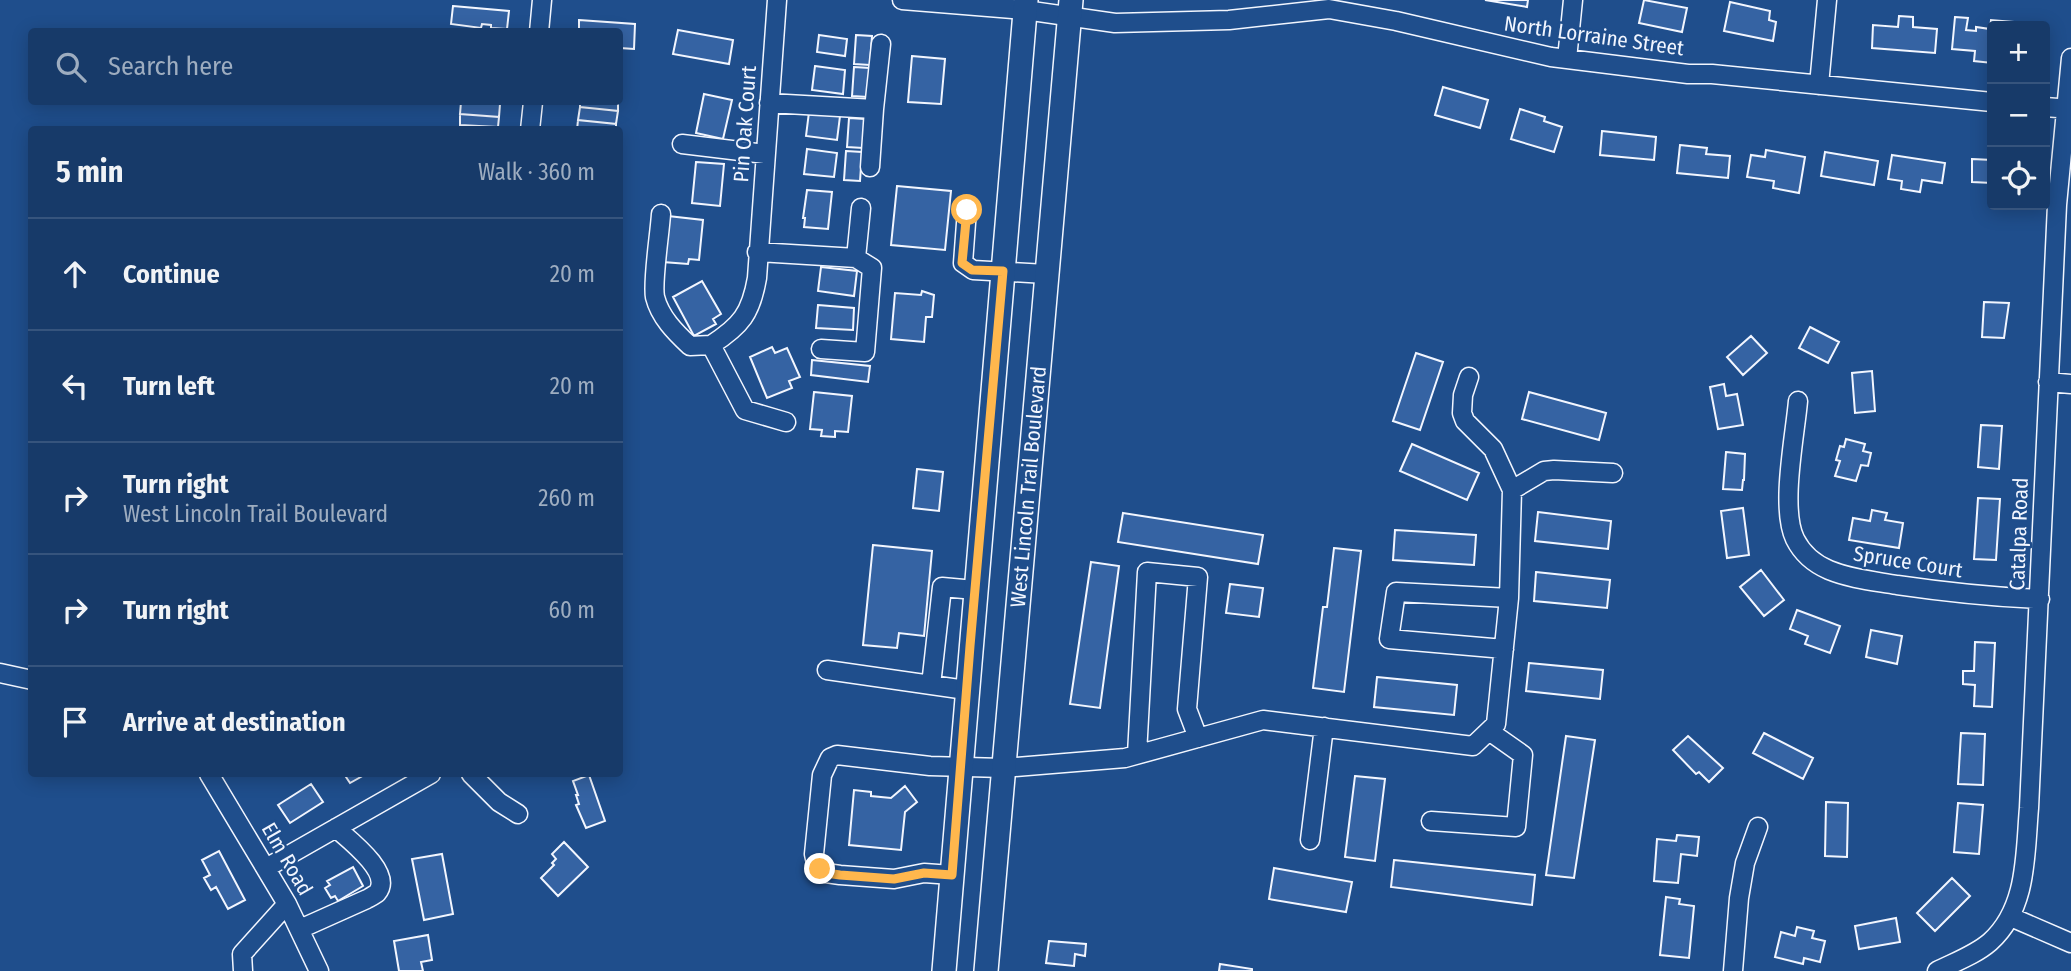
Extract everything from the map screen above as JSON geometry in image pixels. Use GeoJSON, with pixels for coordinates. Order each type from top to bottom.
{"type":"FeatureCollection","features":[{"type":"Feature","properties":{"kind":"main road","name":"West Lincoln Trail Boulevard"},"geometry":{"type":"LineString","coordinates":[[944,971],[1025,5]]}},
{"type":"Feature","properties":{"kind":"main road","name":"West Lincoln Trail Boulevard"},"geometry":{"type":"LineString","coordinates":[[985,971],[1071,8]]}},
{"type":"Feature","properties":{"kind":"street"},"geometry":{"type":"LineString","coordinates":[[540,28],[542,0]]}},
{"type":"Feature","properties":{"kind":"street","name":"Pin Oak Court"},"geometry":{"type":"LineString","coordinates":[[711,345],[727,335],[742,320],[752,303],[757,278],[777,0]]}},
{"type":"Feature","properties":{"kind":"street","name":"North Lorraine Street"},"geometry":{"type":"LineString","coordinates":[[902,0],[1071,8],[1115,23],[1229,20],[1329,4],[1485,43],[1567,59],[1688,74],[1712,74],[1987,102]]}},
{"type":"Feature","properties":{"kind":"street"},"geometry":{"type":"LineString","coordinates":[[1567,59],[1573,0]]}},
{"type":"Feature","properties":{"kind":"street"},"geometry":{"type":"LineString","coordinates":[[1819,85],[1827,0]]}},
{"type":"Feature","properties":{"kind":"street"},"geometry":{"type":"LineString","coordinates":[[870,167],[881,44]]}},
{"type":"Feature","properties":{"kind":"street","name":"Catalpa Road"},"geometry":{"type":"LineString","coordinates":[[1937,971],[1990,942],[2011,917],[2024,873],[2040,599],[2057,205],[2069,109],[2071,58]]}},
{"type":"Feature","properties":{"kind":"street"},"geometry":{"type":"LineString","coordinates":[[769,103],[874,109]]}},
{"type":"Feature","properties":{"kind":"street"},"geometry":{"type":"LineString","coordinates":[[530,126],[533,105]]}},
{"type":"Feature","properties":{"kind":"street"},"geometry":{"type":"LineString","coordinates":[[2050,107],[2069,109]]}},
{"type":"Feature","properties":{"kind":"street"},"geometry":{"type":"LineString","coordinates":[[682,144],[765,155]]}},
{"type":"Feature","properties":{"kind":"street"},"geometry":{"type":"LineString","coordinates":[[856,258],[862,208]]}},
{"type":"Feature","properties":{"kind":"street"},"geometry":{"type":"LineString","coordinates":[[967,210],[962,263],[972,270],[1046,274]]}},
{"type":"Feature","properties":{"kind":"street"},"geometry":{"type":"LineString","coordinates":[[661,214],[655,295],[662,313],[674,331],[690,346],[711,345],[745,410],[786,422]]}},
{"type":"Feature","properties":{"kind":"street"},"geometry":{"type":"LineString","coordinates":[[757,252],[856,258],[872,268],[865,352],[821,349]]}},
{"type":"Feature","properties":{"kind":"street"},"geometry":{"type":"LineString","coordinates":[[952,875],[924,873],[894,879],[840,875],[826,873],[820,869],[814,855],[822,775],[830,758],[837,755],[930,766],[1003,768],[1125,758],[1263,720],[1473,746],[1489,732],[1496,724],[1504,649],[1509,598],[1513,490],[1493,449],[1465,421],[1462,413],[1463,395],[1469,377]]}},
{"type":"Feature","properties":{"kind":"street"},"geometry":{"type":"LineString","coordinates":[[2048,382],[2071,384]]}},
{"type":"Feature","properties":{"kind":"street","name":"Spruce Court"},"geometry":{"type":"LineString","coordinates":[[1798,401],[1788,506],[1795,538],[1803,551],[1815,562],[1828,570],[1859,579],[1981,597],[2040,599]]}},
{"type":"Feature","properties":{"kind":"street"},"geometry":{"type":"LineString","coordinates":[[1513,490],[1544,471],[1613,473]]}},
{"type":"Feature","properties":{"kind":"street"},"geometry":{"type":"LineString","coordinates":[[1137,754],[1147,572],[1198,577],[1187,709],[1198,738]]}},
{"type":"Feature","properties":{"kind":"street"},"geometry":{"type":"LineString","coordinates":[[932,685],[942,587],[975,590]]}},
{"type":"Feature","properties":{"kind":"street"},"geometry":{"type":"LineString","coordinates":[[1504,649],[1389,639],[1396,592],[1509,598]]}},
{"type":"Feature","properties":{"kind":"street"},"geometry":{"type":"LineString","coordinates":[[827,670],[966,690]]}},
{"type":"Feature","properties":{"kind":"street"},"geometry":{"type":"LineString","coordinates":[[0,673],[28,679]]}},
{"type":"Feature","properties":{"kind":"street"},"geometry":{"type":"LineString","coordinates":[[1310,840],[1324,727]]}},
{"type":"Feature","properties":{"kind":"street"},"geometry":{"type":"LineString","coordinates":[[1431,821],[1516,827],[1522,755],[1489,732]]}},
{"type":"Feature","properties":{"kind":"street","name":"Elm Road"},"geometry":{"type":"LineString","coordinates":[[211,777],[287,904],[319,971]]}},
{"type":"Feature","properties":{"kind":"street"},"geometry":{"type":"LineString","coordinates":[[266,868],[426,777]]}},
{"type":"Feature","properties":{"kind":"street"},"geometry":{"type":"LineString","coordinates":[[474,777],[499,802],[518,814]]}},
{"type":"Feature","properties":{"kind":"street"},"geometry":{"type":"LineString","coordinates":[[1733,971],[1745,863],[1758,827]]}},
{"type":"Feature","properties":{"kind":"street"},"geometry":{"type":"LineString","coordinates":[[300,929],[368,899],[377,893],[380,886],[377,871],[369,857],[336,828]]}},
{"type":"Feature","properties":{"kind":"street"},"geometry":{"type":"LineString","coordinates":[[243,971],[242,954],[287,904]]}},
{"type":"Feature","properties":{"kind":"street"},"geometry":{"type":"LineString","coordinates":[[2011,917],[2071,943]]}},
{"type":"Feature","properties":{"kind":"building"},"geometry":{"type":"Polygon","coordinates":[[[1485,0],[1528,0],[1527,7],[1485,0]]]}},
{"type":"Feature","properties":{"kind":"building"},"geometry":{"type":"Polygon","coordinates":[[[1644,0],[1687,8],[1682,32],[1639,23],[1644,0]]]}},
{"type":"Feature","properties":{"kind":"building"},"geometry":{"type":"Polygon","coordinates":[[[1730,2],[1770,11],[1769,20],[1776,22],[1773,41],[1724,31],[1730,2]]]}},
{"type":"Feature","properties":{"kind":"building"},"geometry":{"type":"Polygon","coordinates":[[[453,6],[509,11],[507,28],[491,28],[491,25],[482,24],[481,28],[451,24],[453,6]]]}},
{"type":"Feature","properties":{"kind":"building"},"geometry":{"type":"Polygon","coordinates":[[[1899,16],[1913,17],[1913,27],[1937,29],[1935,53],[1872,48],[1873,25],[1898,27],[1899,16]]]}},
{"type":"Feature","properties":{"kind":"building"},"geometry":{"type":"Polygon","coordinates":[[[1955,17],[1968,18],[1966,30],[1976,31],[1976,27],[1987,29],[1987,62],[1974,61],[1975,51],[1952,49],[1955,17]]]}},
{"type":"Feature","properties":{"kind":"building"},"geometry":{"type":"Polygon","coordinates":[[[579,20],[635,24],[634,49],[623,48],[623,28],[579,28],[579,20]]]}},
{"type":"Feature","properties":{"kind":"building"},"geometry":{"type":"Polygon","coordinates":[[[678,30],[733,40],[729,64],[673,54],[678,30]]]}},
{"type":"Feature","properties":{"kind":"building"},"geometry":{"type":"Polygon","coordinates":[[[819,35],[847,39],[845,56],[817,52],[819,35]]]}},
{"type":"Feature","properties":{"kind":"building"},"geometry":{"type":"Polygon","coordinates":[[[856,35],[872,36],[870,65],[854,64],[856,35]]]}},
{"type":"Feature","properties":{"kind":"building"},"geometry":{"type":"Polygon","coordinates":[[[912,56],[945,59],[941,104],[908,102],[912,56]]]}},
{"type":"Feature","properties":{"kind":"building"},"geometry":{"type":"Polygon","coordinates":[[[815,66],[845,70],[843,94],[812,90],[815,66]]]}},
{"type":"Feature","properties":{"kind":"building"},"geometry":{"type":"Polygon","coordinates":[[[854,67],[870,68],[868,97],[852,96],[854,67]]]}},
{"type":"Feature","properties":{"kind":"building"},"geometry":{"type":"Polygon","coordinates":[[[1443,87],[1488,100],[1480,128],[1435,115],[1443,87]]]}},
{"type":"Feature","properties":{"kind":"building"},"geometry":{"type":"Polygon","coordinates":[[[704,94],[732,100],[723,139],[696,133],[704,94]]]}},
{"type":"Feature","properties":{"kind":"building"},"geometry":{"type":"Polygon","coordinates":[[[461,105],[500,105],[499,117],[460,114],[461,105]]]}},
{"type":"Feature","properties":{"kind":"building"},"geometry":{"type":"Polygon","coordinates":[[[618,105],[618,111],[580,107],[618,105]]]}},
{"type":"Feature","properties":{"kind":"building"},"geometry":{"type":"Polygon","coordinates":[[[580,107],[618,111],[616,124],[578,120],[580,107]]]}},
{"type":"Feature","properties":{"kind":"building"},"geometry":{"type":"Polygon","coordinates":[[[1520,109],[1545,117],[1544,121],[1562,127],[1554,152],[1511,139],[1520,109]]]}},
{"type":"Feature","properties":{"kind":"building"},"geometry":{"type":"Polygon","coordinates":[[[809,112],[840,116],[837,140],[806,136],[809,112]]]}},
{"type":"Feature","properties":{"kind":"building"},"geometry":{"type":"Polygon","coordinates":[[[460,114],[499,117],[498,126],[460,125],[460,114]]]}},
{"type":"Feature","properties":{"kind":"building"},"geometry":{"type":"Polygon","coordinates":[[[849,118],[865,119],[863,148],[847,147],[849,118]]]}},
{"type":"Feature","properties":{"kind":"building"},"geometry":{"type":"Polygon","coordinates":[[[578,120],[616,124],[616,126],[577,126],[578,120]]]}},
{"type":"Feature","properties":{"kind":"building"},"geometry":{"type":"Polygon","coordinates":[[[1602,131],[1656,137],[1654,160],[1600,155],[1602,131]]]}},
{"type":"Feature","properties":{"kind":"building"},"geometry":{"type":"Polygon","coordinates":[[[1680,145],[1707,148],[1706,154],[1730,156],[1728,178],[1677,173],[1680,145]]]}},
{"type":"Feature","properties":{"kind":"building"},"geometry":{"type":"Polygon","coordinates":[[[807,149],[837,153],[834,177],[804,174],[807,149]]]}},
{"type":"Feature","properties":{"kind":"building"},"geometry":{"type":"Polygon","coordinates":[[[1766,150],[1805,157],[1799,193],[1773,188],[1774,181],[1747,177],[1751,155],[1765,157],[1766,150]]]}},
{"type":"Feature","properties":{"kind":"building"},"geometry":{"type":"Polygon","coordinates":[[[846,151],[862,152],[860,181],[844,180],[846,151]]]}},
{"type":"Feature","properties":{"kind":"building"},"geometry":{"type":"Polygon","coordinates":[[[1825,152],[1878,161],[1874,185],[1821,176],[1825,152]]]}},
{"type":"Feature","properties":{"kind":"building"},"geometry":{"type":"Polygon","coordinates":[[[1892,155],[1945,163],[1942,183],[1922,180],[1920,192],[1901,189],[1902,181],[1888,179],[1892,155]]]}},
{"type":"Feature","properties":{"kind":"building"},"geometry":{"type":"Polygon","coordinates":[[[1972,159],[1987,160],[1987,183],[1972,182],[1972,159]]]}},
{"type":"Feature","properties":{"kind":"building"},"geometry":{"type":"Polygon","coordinates":[[[696,162],[724,164],[720,206],[692,203],[696,162]]]}},
{"type":"Feature","properties":{"kind":"building"},"geometry":{"type":"Polygon","coordinates":[[[897,186],[951,191],[945,250],[891,245],[897,186]]]}},
{"type":"Feature","properties":{"kind":"building"},"geometry":{"type":"Polygon","coordinates":[[[807,190],[832,192],[828,229],[804,227],[807,190]]]}},
{"type":"Feature","properties":{"kind":"building"},"geometry":{"type":"Polygon","coordinates":[[[668,216],[703,220],[699,260],[689,259],[688,264],[663,262],[668,216]]]}},
{"type":"Feature","properties":{"kind":"building"},"geometry":{"type":"Polygon","coordinates":[[[821,267],[857,271],[854,296],[818,291],[821,267]]]}},
{"type":"Feature","properties":{"kind":"building"},"geometry":{"type":"Polygon","coordinates":[[[702,281],[721,314],[713,319],[716,324],[694,336],[673,297],[702,281]]]}},
{"type":"Feature","properties":{"kind":"building"},"geometry":{"type":"Polygon","coordinates":[[[922,291],[934,295],[932,317],[926,317],[924,342],[891,339],[895,293],[921,295],[922,291]]]}},
{"type":"Feature","properties":{"kind":"building"},"geometry":{"type":"Polygon","coordinates":[[[1984,302],[2009,303],[2004,338],[1982,337],[1984,302]]]}},
{"type":"Feature","properties":{"kind":"building"},"geometry":{"type":"Polygon","coordinates":[[[818,305],[854,308],[853,330],[816,328],[818,305]]]}},
{"type":"Feature","properties":{"kind":"building"},"geometry":{"type":"Polygon","coordinates":[[[1810,327],[1839,342],[1828,363],[1799,348],[1810,327]]]}},
{"type":"Feature","properties":{"kind":"building"},"geometry":{"type":"Polygon","coordinates":[[[1751,336],[1767,353],[1743,375],[1727,357],[1751,336]]]}},
{"type":"Feature","properties":{"kind":"building"},"geometry":{"type":"Polygon","coordinates":[[[772,347],[775,353],[787,348],[800,377],[789,381],[792,388],[767,398],[750,357],[772,347]]]}},
{"type":"Feature","properties":{"kind":"building"},"geometry":{"type":"Polygon","coordinates":[[[1416,353],[1443,362],[1420,430],[1393,421],[1416,353]]]}},
{"type":"Feature","properties":{"kind":"building"},"geometry":{"type":"Polygon","coordinates":[[[812,360],[870,366],[868,382],[811,375],[812,360]]]}},
{"type":"Feature","properties":{"kind":"building"},"geometry":{"type":"Polygon","coordinates":[[[1872,371],[1875,411],[1855,413],[1852,373],[1872,371]]]}},
{"type":"Feature","properties":{"kind":"building"},"geometry":{"type":"Polygon","coordinates":[[[1724,384],[1726,396],[1737,394],[1743,425],[1718,429],[1710,387],[1724,384]]]}},
{"type":"Feature","properties":{"kind":"building"},"geometry":{"type":"Polygon","coordinates":[[[814,392],[852,396],[848,432],[835,431],[835,437],[821,436],[822,430],[810,429],[814,392]]]}},
{"type":"Feature","properties":{"kind":"building"},"geometry":{"type":"Polygon","coordinates":[[[1529,392],[1606,413],[1599,440],[1522,419],[1529,392]]]}},
{"type":"Feature","properties":{"kind":"building"},"geometry":{"type":"Polygon","coordinates":[[[1981,425],[2002,426],[1999,469],[1978,467],[1981,425]]]}},
{"type":"Feature","properties":{"kind":"building"},"geometry":{"type":"Polygon","coordinates":[[[1846,439],[1865,444],[1863,451],[1871,453],[1868,466],[1861,465],[1856,481],[1835,476],[1840,461],[1836,460],[1840,446],[1844,447],[1846,439]]]}},
{"type":"Feature","properties":{"kind":"building"},"geometry":{"type":"Polygon","coordinates":[[[1412,444],[1479,473],[1467,500],[1400,471],[1412,444]]]}},
{"type":"Feature","properties":{"kind":"building"},"geometry":{"type":"Polygon","coordinates":[[[1726,452],[1745,454],[1742,490],[1723,489],[1726,452]]]}},
{"type":"Feature","properties":{"kind":"building"},"geometry":{"type":"Polygon","coordinates":[[[917,469],[943,472],[939,511],[913,508],[917,469]]]}},
{"type":"Feature","properties":{"kind":"building"},"geometry":{"type":"Polygon","coordinates":[[[1978,498],[2000,499],[1996,560],[1974,559],[1978,498]]]}},
{"type":"Feature","properties":{"kind":"building"},"geometry":{"type":"Polygon","coordinates":[[[1743,508],[1749,555],[1727,558],[1721,511],[1743,508]]]}},
{"type":"Feature","properties":{"kind":"building"},"geometry":{"type":"Polygon","coordinates":[[[1872,510],[1887,513],[1885,520],[1903,523],[1899,548],[1849,540],[1853,518],[1870,521],[1872,510]]]}},
{"type":"Feature","properties":{"kind":"building"},"geometry":{"type":"Polygon","coordinates":[[[1538,512],[1611,521],[1608,549],[1535,541],[1538,512]]]}},
{"type":"Feature","properties":{"kind":"building"},"geometry":{"type":"Polygon","coordinates":[[[1123,513],[1263,535],[1258,564],[1118,542],[1123,513]]]}},
{"type":"Feature","properties":{"kind":"building"},"geometry":{"type":"Polygon","coordinates":[[[1395,530],[1476,535],[1474,565],[1393,560],[1395,530]]]}},
{"type":"Feature","properties":{"kind":"building"},"geometry":{"type":"Polygon","coordinates":[[[873,545],[932,551],[924,636],[899,633],[897,648],[863,645],[873,545]]]}},
{"type":"Feature","properties":{"kind":"building"},"geometry":{"type":"Polygon","coordinates":[[[1334,548],[1361,551],[1344,692],[1313,688],[1323,607],[1327,607],[1334,548]]]}},
{"type":"Feature","properties":{"kind":"building"},"geometry":{"type":"Polygon","coordinates":[[[1091,562],[1119,566],[1100,708],[1070,704],[1091,562]]]}},
{"type":"Feature","properties":{"kind":"building"},"geometry":{"type":"Polygon","coordinates":[[[1761,570],[1784,600],[1764,616],[1740,587],[1761,570]]]}},
{"type":"Feature","properties":{"kind":"building"},"geometry":{"type":"Polygon","coordinates":[[[1536,572],[1610,580],[1607,608],[1534,601],[1536,572]]]}},
{"type":"Feature","properties":{"kind":"building"},"geometry":{"type":"Polygon","coordinates":[[[1230,584],[1263,588],[1259,617],[1226,613],[1230,584]]]}},
{"type":"Feature","properties":{"kind":"building"},"geometry":{"type":"Polygon","coordinates":[[[1797,610],[1840,626],[1830,653],[1805,644],[1808,636],[1790,629],[1797,610]]]}},
{"type":"Feature","properties":{"kind":"building"},"geometry":{"type":"Polygon","coordinates":[[[1871,630],[1902,636],[1897,664],[1866,657],[1871,630]]]}},
{"type":"Feature","properties":{"kind":"building"},"geometry":{"type":"Polygon","coordinates":[[[1975,642],[1995,643],[1992,707],[1974,706],[1975,685],[1963,684],[1963,671],[1974,671],[1975,642]]]}},
{"type":"Feature","properties":{"kind":"building"},"geometry":{"type":"Polygon","coordinates":[[[1529,663],[1603,670],[1600,699],[1526,691],[1529,663]]]}},
{"type":"Feature","properties":{"kind":"building"},"geometry":{"type":"Polygon","coordinates":[[[1377,677],[1457,685],[1454,715],[1374,707],[1377,677]]]}},
{"type":"Feature","properties":{"kind":"building"},"geometry":{"type":"Polygon","coordinates":[[[1764,733],[1813,758],[1803,779],[1753,753],[1764,733]]]}},
{"type":"Feature","properties":{"kind":"building"},"geometry":{"type":"Polygon","coordinates":[[[1961,733],[1985,734],[1983,785],[1958,784],[1961,733]]]}},
{"type":"Feature","properties":{"kind":"building"},"geometry":{"type":"Polygon","coordinates":[[[1566,736],[1595,740],[1574,878],[1546,875],[1566,736]]]}},
{"type":"Feature","properties":{"kind":"building"},"geometry":{"type":"Polygon","coordinates":[[[1688,736],[1723,768],[1709,782],[1699,772],[1696,774],[1673,750],[1688,736]]]}},
{"type":"Feature","properties":{"kind":"building"},"geometry":{"type":"Polygon","coordinates":[[[1355,776],[1385,779],[1375,861],[1345,857],[1355,776]]]}},
{"type":"Feature","properties":{"kind":"building"},"geometry":{"type":"Polygon","coordinates":[[[346,777],[361,777],[350,783],[346,777]]]}},
{"type":"Feature","properties":{"kind":"building"},"geometry":{"type":"Polygon","coordinates":[[[590,777],[605,821],[586,828],[576,805],[579,804],[578,795],[573,781],[590,777]]]}},
{"type":"Feature","properties":{"kind":"building"},"geometry":{"type":"Polygon","coordinates":[[[311,784],[323,802],[290,823],[278,805],[311,784]]]}},
{"type":"Feature","properties":{"kind":"building"},"geometry":{"type":"Polygon","coordinates":[[[905,786],[917,802],[905,812],[901,850],[849,845],[854,790],[871,792],[871,796],[891,798],[905,786]]]}},
{"type":"Feature","properties":{"kind":"building"},"geometry":{"type":"Polygon","coordinates":[[[1826,802],[1848,803],[1847,857],[1825,856],[1826,802]]]}},
{"type":"Feature","properties":{"kind":"building"},"geometry":{"type":"Polygon","coordinates":[[[1958,803],[1983,805],[1979,854],[1954,852],[1958,803]]]}},
{"type":"Feature","properties":{"kind":"building"},"geometry":{"type":"Polygon","coordinates":[[[1677,835],[1699,837],[1697,856],[1681,854],[1678,883],[1654,881],[1657,839],[1676,841],[1677,835]]]}},
{"type":"Feature","properties":{"kind":"building"},"geometry":{"type":"Polygon","coordinates":[[[564,842],[588,867],[558,896],[541,878],[554,865],[552,863],[556,859],[552,854],[564,842]]]}},
{"type":"Feature","properties":{"kind":"building"},"geometry":{"type":"Polygon","coordinates":[[[219,851],[245,900],[228,909],[216,887],[211,890],[204,878],[210,875],[202,860],[219,851]]]}},
{"type":"Feature","properties":{"kind":"building"},"geometry":{"type":"Polygon","coordinates":[[[442,854],[453,914],[424,920],[412,859],[442,854]]]}},
{"type":"Feature","properties":{"kind":"building"},"geometry":{"type":"Polygon","coordinates":[[[1394,860],[1535,875],[1532,905],[1391,887],[1394,860]]]}},
{"type":"Feature","properties":{"kind":"building"},"geometry":{"type":"Polygon","coordinates":[[[353,867],[363,886],[338,901],[335,896],[331,898],[325,888],[330,885],[327,881],[353,867]]]}},
{"type":"Feature","properties":{"kind":"building"},"geometry":{"type":"Polygon","coordinates":[[[1274,868],[1352,882],[1346,912],[1269,899],[1274,868]]]}},
{"type":"Feature","properties":{"kind":"building"},"geometry":{"type":"Polygon","coordinates":[[[1952,878],[1970,896],[1935,931],[1917,913],[1952,878]]]}},
{"type":"Feature","properties":{"kind":"building"},"geometry":{"type":"Polygon","coordinates":[[[1666,897],[1680,899],[1679,904],[1694,906],[1689,958],[1660,955],[1666,897]]]}},
{"type":"Feature","properties":{"kind":"building"},"geometry":{"type":"Polygon","coordinates":[[[1896,918],[1900,942],[1859,949],[1855,926],[1896,918]]]}},
{"type":"Feature","properties":{"kind":"building"},"geometry":{"type":"Polygon","coordinates":[[[1797,927],[1814,931],[1812,938],[1825,941],[1820,962],[1804,958],[1803,964],[1775,957],[1781,932],[1795,936],[1797,927]]]}},
{"type":"Feature","properties":{"kind":"building"},"geometry":{"type":"Polygon","coordinates":[[[428,935],[432,960],[421,962],[423,971],[399,971],[394,941],[428,935]]]}},
{"type":"Feature","properties":{"kind":"building"},"geometry":{"type":"Polygon","coordinates":[[[1049,941],[1086,944],[1085,956],[1075,954],[1074,966],[1046,963],[1049,941]]]}},
{"type":"Feature","properties":{"kind":"building"},"geometry":{"type":"Polygon","coordinates":[[[1220,964],[1252,969],[1252,971],[1219,971],[1220,964]]]}},
{"type":"Feature","properties":{"kind":"route"},"geometry":{"type":"LineString","coordinates":[[820,869],[826,873],[840,875],[894,879],[924,873],[952,875],[1003,271],[972,270],[962,263],[967,210]]}}]}
